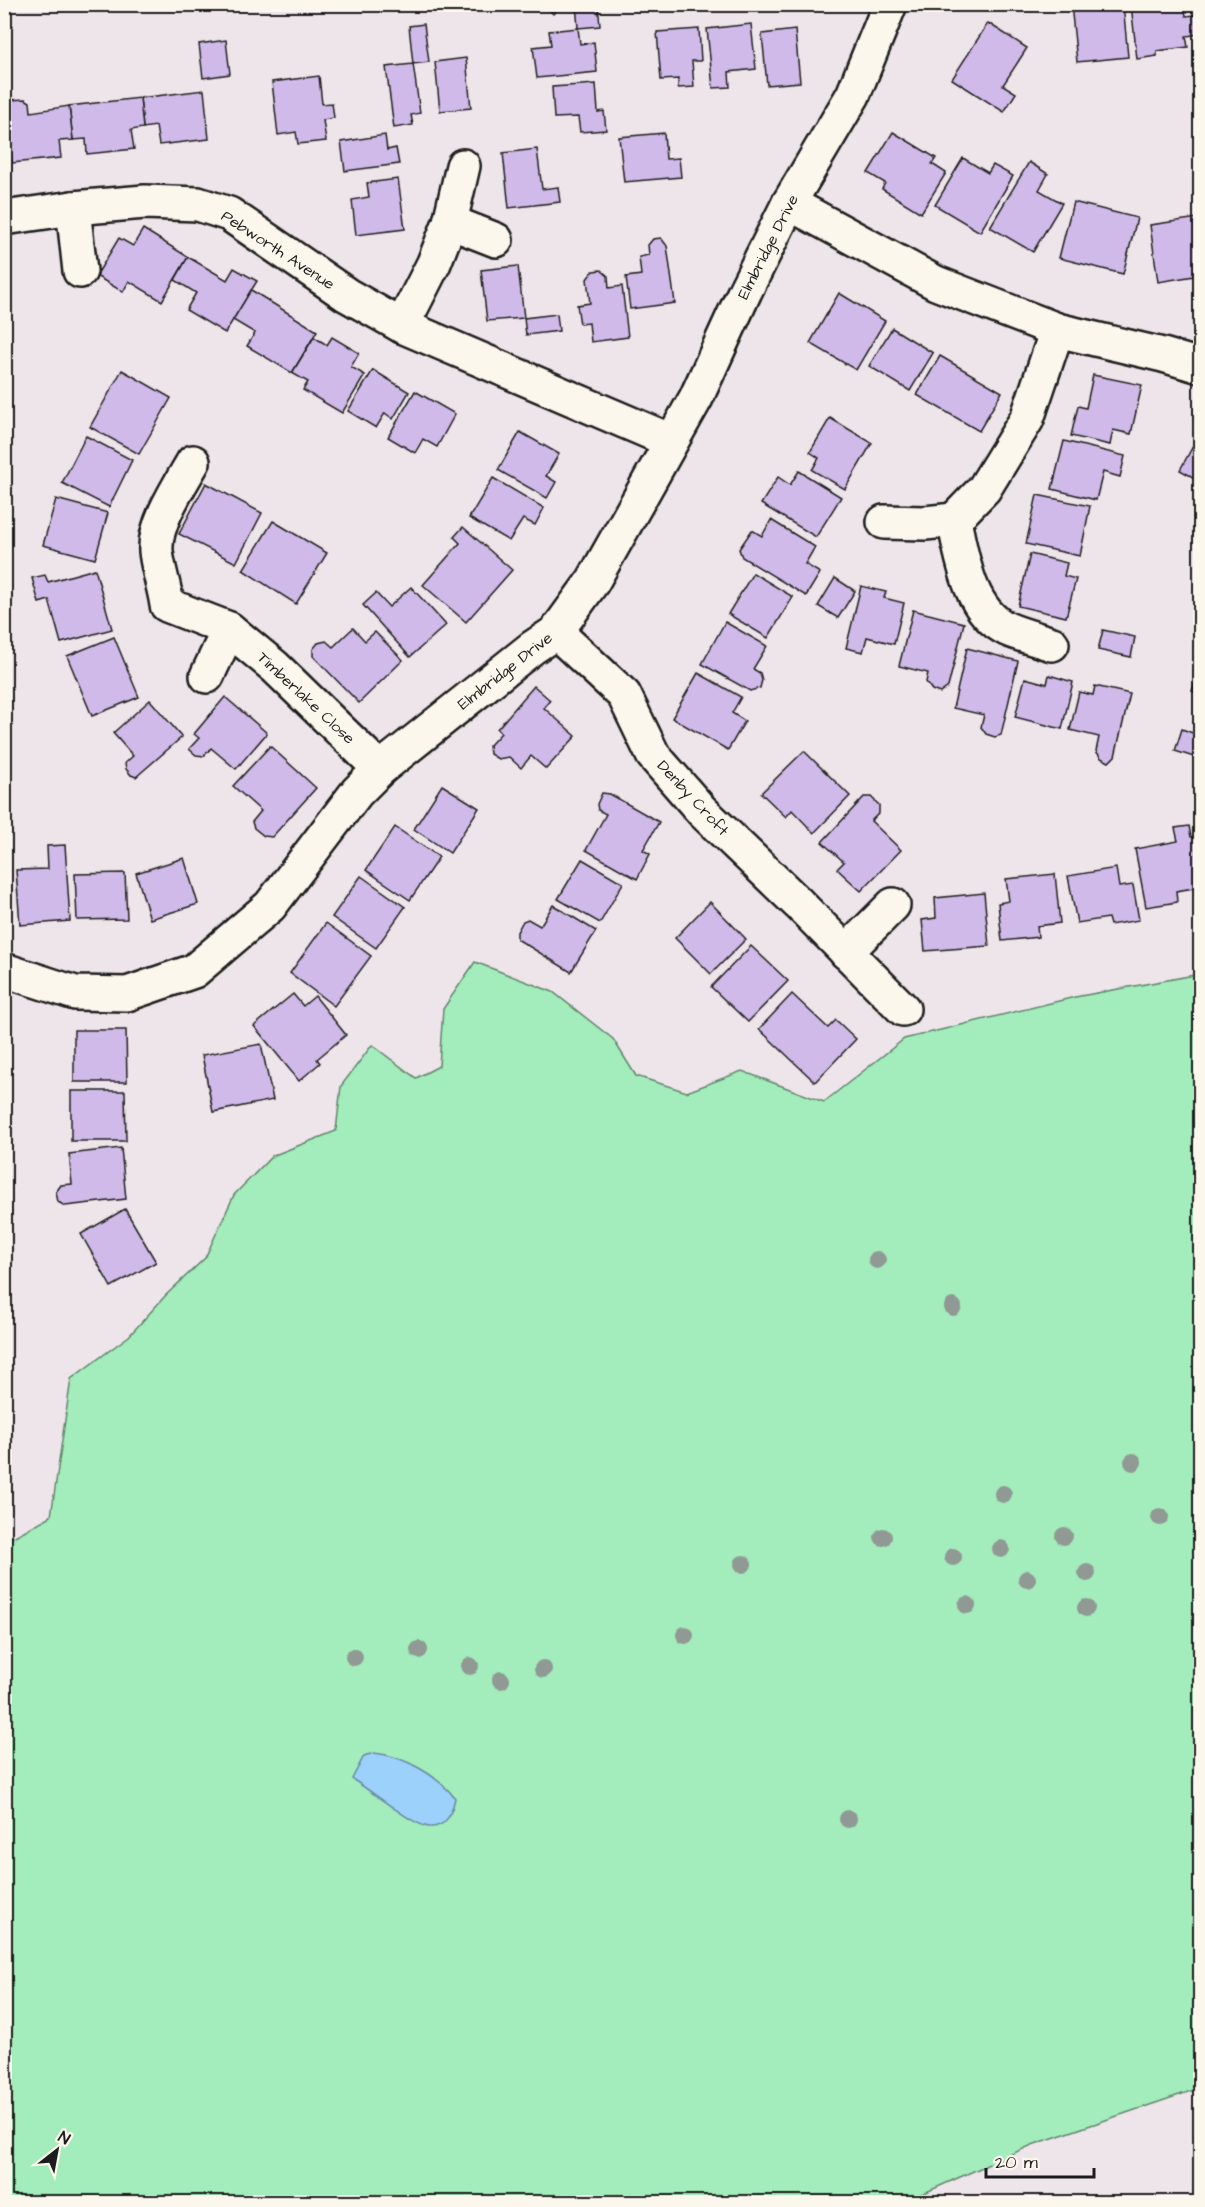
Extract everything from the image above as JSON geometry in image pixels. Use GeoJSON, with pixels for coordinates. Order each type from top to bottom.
{"type":"FeatureCollection","features":[{"type":"Feature","properties":{"kind":"street","name":"Elmbridge Drive"},"geometry":{"type":"LineString","coordinates":[[4,970],[75,993],[127,994],[195,971],[270,906],[357,792],[380,769],[532,648],[556,632],[594,581],[696,398],[745,291],[789,203],[853,94],[890,4]]}},
{"type":"Feature","properties":{"kind":"street"},"geometry":{"type":"LineString","coordinates":[[402,327],[434,263],[450,222],[463,166]]}},
{"type":"Feature","properties":{"kind":"street","name":"Pebworth Avenue"},"geometry":{"type":"LineString","coordinates":[[4,218],[73,208],[145,202],[198,204],[229,214],[347,295],[402,327],[671,441]]}},
{"type":"Feature","properties":{"kind":"street"},"geometry":{"type":"LineString","coordinates":[[789,203],[936,283],[1057,330],[1200,366]]}},
{"type":"Feature","properties":{"kind":"street"},"geometry":{"type":"LineString","coordinates":[[73,208],[80,271]]}},
{"type":"Feature","properties":{"kind":"street"},"geometry":{"type":"LineString","coordinates":[[450,222],[496,240]]}},
{"type":"Feature","properties":{"kind":"street"},"geometry":{"type":"LineString","coordinates":[[884,522],[925,523],[954,520],[984,489],[1027,419],[1057,330]]}},
{"type":"Feature","properties":{"kind":"street","name":"Timberlake Close"},"geometry":{"type":"LineString","coordinates":[[193,462],[172,500],[159,531],[156,551],[167,605],[229,629],[275,667],[380,769]]}},
{"type":"Feature","properties":{"kind":"street"},"geometry":{"type":"LineString","coordinates":[[954,520],[964,568],[980,606],[1005,628],[1052,644]]}},
{"type":"Feature","properties":{"kind":"street"},"geometry":{"type":"LineString","coordinates":[[207,676],[229,629]]}},
{"type":"Feature","properties":{"kind":"street","name":"Denby Croft"},"geometry":{"type":"LineString","coordinates":[[556,632],[624,695],[653,755],[702,811],[800,904],[903,1009]]}},
{"type":"Feature","properties":{"kind":"street"},"geometry":{"type":"LineString","coordinates":[[846,952],[893,905]]}},
{"type":"Feature","properties":{"kind":"green space"},"geometry":{"type":"Polygon","coordinates":[[[475,962],[553,992],[613,1039],[636,1076],[687,1092],[742,1071],[824,1102],[904,1039],[1075,997],[1200,974],[1200,2088],[1032,2145],[904,2202],[5,2202],[4,1542],[51,1516],[71,1379],[129,1336],[166,1295],[205,1258],[234,1195],[272,1156],[336,1131],[341,1086],[372,1045],[416,1078],[439,1066],[443,1009],[475,962]]]}},
{"type":"Feature","properties":{"kind":"water"},"geometry":{"type":"Polygon","coordinates":[[[374,1753],[408,1762],[439,1782],[455,1798],[448,1818],[435,1827],[422,1825],[352,1779],[364,1756],[374,1753]]]}},
{"type":"Feature","properties":{"kind":"building"},"geometry":{"type":"Polygon","coordinates":[[[544,4],[562,4],[553,14],[544,4]]]}},
{"type":"Feature","properties":{"kind":"building"},"geometry":{"type":"Polygon","coordinates":[[[576,4],[598,4],[600,26],[578,28],[576,4]]]}},
{"type":"Feature","properties":{"kind":"building"},"geometry":{"type":"Polygon","coordinates":[[[1071,4],[1123,4],[1128,57],[1077,62],[1071,4]]]}},
{"type":"Feature","properties":{"kind":"building"},"geometry":{"type":"Polygon","coordinates":[[[1131,4],[1184,4],[1186,16],[1200,17],[1200,32],[1186,36],[1188,47],[1157,51],[1157,56],[1137,59],[1131,4]]]}},
{"type":"Feature","properties":{"kind":"building"},"geometry":{"type":"Polygon","coordinates":[[[988,23],[1027,48],[1003,85],[1016,93],[1004,112],[952,79],[988,23]]]}},
{"type":"Feature","properties":{"kind":"building"},"geometry":{"type":"Polygon","coordinates":[[[424,24],[429,62],[413,64],[409,26],[424,24]]]}},
{"type":"Feature","properties":{"kind":"building"},"geometry":{"type":"Polygon","coordinates":[[[751,24],[756,69],[729,72],[730,87],[713,88],[707,29],[751,24]]]}},
{"type":"Feature","properties":{"kind":"building"},"geometry":{"type":"Polygon","coordinates":[[[578,28],[580,44],[594,42],[597,72],[537,78],[533,47],[551,45],[549,31],[578,28]]]}},
{"type":"Feature","properties":{"kind":"building"},"geometry":{"type":"Polygon","coordinates":[[[699,29],[701,61],[692,61],[694,87],[678,88],[678,79],[661,80],[657,32],[699,29]]]}},
{"type":"Feature","properties":{"kind":"building"},"geometry":{"type":"Polygon","coordinates":[[[795,30],[800,82],[767,85],[762,34],[795,30]]]}},
{"type":"Feature","properties":{"kind":"building"},"geometry":{"type":"Polygon","coordinates":[[[226,40],[230,74],[203,78],[199,44],[226,40]]]}},
{"type":"Feature","properties":{"kind":"building"},"geometry":{"type":"Polygon","coordinates":[[[466,58],[471,108],[440,111],[435,62],[466,58]]]}},
{"type":"Feature","properties":{"kind":"building"},"geometry":{"type":"Polygon","coordinates":[[[413,64],[420,113],[411,115],[413,125],[394,128],[386,67],[413,64]]]}},
{"type":"Feature","properties":{"kind":"building"},"geometry":{"type":"Polygon","coordinates":[[[319,76],[322,104],[332,103],[334,118],[323,120],[326,141],[298,144],[296,132],[278,135],[272,82],[319,76]]]}},
{"type":"Feature","properties":{"kind":"building"},"geometry":{"type":"Polygon","coordinates":[[[596,84],[598,112],[604,111],[606,130],[580,132],[578,117],[554,118],[552,87],[596,84]]]}},
{"type":"Feature","properties":{"kind":"building"},"geometry":{"type":"Polygon","coordinates":[[[204,90],[209,139],[159,145],[156,126],[143,128],[140,98],[204,90]]]}},
{"type":"Feature","properties":{"kind":"building"},"geometry":{"type":"Polygon","coordinates":[[[140,98],[143,128],[131,130],[134,149],[87,154],[86,139],[73,140],[69,106],[140,98]]]}},
{"type":"Feature","properties":{"kind":"building"},"geometry":{"type":"Polygon","coordinates":[[[25,99],[30,102],[31,112],[69,106],[73,140],[59,141],[61,158],[12,163],[4,105],[10,100],[25,99]]]}},
{"type":"Feature","properties":{"kind":"building"},"geometry":{"type":"Polygon","coordinates":[[[893,132],[936,158],[932,164],[946,173],[921,213],[882,189],[885,183],[868,173],[893,132]]]}},
{"type":"Feature","properties":{"kind":"building"},"geometry":{"type":"Polygon","coordinates":[[[664,133],[666,159],[679,158],[681,177],[624,182],[619,137],[664,133]]]}},
{"type":"Feature","properties":{"kind":"building"},"geometry":{"type":"Polygon","coordinates":[[[385,135],[387,150],[396,148],[399,164],[345,171],[341,142],[385,135]]]}},
{"type":"Feature","properties":{"kind":"building"},"geometry":{"type":"Polygon","coordinates":[[[537,149],[542,189],[558,187],[560,202],[509,208],[503,153],[537,149]]]}},
{"type":"Feature","properties":{"kind":"building"},"geometry":{"type":"Polygon","coordinates":[[[963,158],[988,173],[993,165],[1013,176],[980,232],[935,205],[963,158]]]}},
{"type":"Feature","properties":{"kind":"building"},"geometry":{"type":"Polygon","coordinates":[[[1029,162],[1048,174],[1039,190],[1062,203],[1033,252],[990,227],[1029,162]]]}},
{"type":"Feature","properties":{"kind":"building"},"geometry":{"type":"Polygon","coordinates":[[[398,179],[405,229],[356,235],[352,200],[369,197],[367,183],[398,179]]]}},
{"type":"Feature","properties":{"kind":"building"},"geometry":{"type":"Polygon","coordinates":[[[1073,202],[1137,218],[1123,274],[1059,258],[1073,202]]]}},
{"type":"Feature","properties":{"kind":"building"},"geometry":{"type":"Polygon","coordinates":[[[1198,218],[1200,275],[1158,282],[1150,225],[1198,218]]]}},
{"type":"Feature","properties":{"kind":"building"},"geometry":{"type":"Polygon","coordinates":[[[143,229],[188,257],[162,301],[129,281],[123,292],[96,276],[119,238],[133,246],[143,229]]]}},
{"type":"Feature","properties":{"kind":"building"},"geometry":{"type":"Polygon","coordinates":[[[661,238],[667,246],[675,303],[630,309],[626,277],[641,275],[639,257],[649,255],[648,245],[653,239],[661,238]]]}},
{"type":"Feature","properties":{"kind":"building"},"geometry":{"type":"Polygon","coordinates":[[[188,257],[227,280],[234,268],[257,281],[225,333],[186,310],[196,293],[175,280],[188,257]]]}},
{"type":"Feature","properties":{"kind":"building"},"geometry":{"type":"Polygon","coordinates":[[[518,266],[524,318],[487,321],[481,270],[518,266]]]}},
{"type":"Feature","properties":{"kind":"building"},"geometry":{"type":"Polygon","coordinates":[[[601,270],[608,276],[609,288],[622,286],[628,337],[591,342],[589,323],[580,324],[577,305],[590,303],[587,279],[593,271],[601,270]]]}},
{"type":"Feature","properties":{"kind":"building"},"geometry":{"type":"Polygon","coordinates":[[[251,290],[317,331],[292,373],[247,346],[255,333],[233,320],[251,290]]]}},
{"type":"Feature","properties":{"kind":"building"},"geometry":{"type":"Polygon","coordinates":[[[839,293],[885,321],[856,370],[810,343],[839,293]]]}},
{"type":"Feature","properties":{"kind":"building"},"geometry":{"type":"Polygon","coordinates":[[[557,314],[559,331],[526,335],[524,318],[557,314]]]}},
{"type":"Feature","properties":{"kind":"building"},"geometry":{"type":"Polygon","coordinates":[[[892,328],[933,353],[910,391],[869,366],[892,328]]]}},
{"type":"Feature","properties":{"kind":"building"},"geometry":{"type":"Polygon","coordinates":[[[314,337],[327,345],[332,337],[359,353],[351,367],[365,375],[342,413],[303,390],[308,382],[292,373],[314,337]]]}},
{"type":"Feature","properties":{"kind":"building"},"geometry":{"type":"Polygon","coordinates":[[[940,356],[1002,392],[979,431],[917,395],[940,356]]]}},
{"type":"Feature","properties":{"kind":"building"},"geometry":{"type":"Polygon","coordinates":[[[122,370],[171,398],[139,454],[90,427],[122,370]]]}},
{"type":"Feature","properties":{"kind":"building"},"geometry":{"type":"Polygon","coordinates":[[[373,370],[409,392],[393,419],[385,413],[376,428],[348,411],[373,370]]]}},
{"type":"Feature","properties":{"kind":"building"},"geometry":{"type":"Polygon","coordinates":[[[1093,375],[1142,385],[1131,434],[1113,430],[1110,445],[1071,436],[1078,406],[1086,408],[1093,375]]]}},
{"type":"Feature","properties":{"kind":"building"},"geometry":{"type":"Polygon","coordinates":[[[415,391],[455,414],[437,447],[423,439],[415,453],[388,437],[415,391]]]}},
{"type":"Feature","properties":{"kind":"building"},"geometry":{"type":"Polygon","coordinates":[[[830,418],[872,443],[845,489],[812,470],[819,458],[810,452],[830,418]]]}},
{"type":"Feature","properties":{"kind":"building"},"geometry":{"type":"Polygon","coordinates":[[[520,432],[559,454],[546,476],[556,482],[547,498],[498,470],[520,432]]]}},
{"type":"Feature","properties":{"kind":"building"},"geometry":{"type":"Polygon","coordinates":[[[1200,433],[1200,481],[1180,470],[1200,433]]]}},
{"type":"Feature","properties":{"kind":"building"},"geometry":{"type":"Polygon","coordinates":[[[86,436],[132,460],[109,507],[62,483],[86,436]]]}},
{"type":"Feature","properties":{"kind":"building"},"geometry":{"type":"Polygon","coordinates":[[[1064,441],[1125,456],[1120,477],[1103,472],[1096,500],[1052,489],[1064,441]]]}},
{"type":"Feature","properties":{"kind":"building"},"geometry":{"type":"Polygon","coordinates":[[[799,471],[841,497],[816,537],[761,504],[778,477],[790,485],[799,471]]]}},
{"type":"Feature","properties":{"kind":"building"},"geometry":{"type":"Polygon","coordinates":[[[493,478],[544,508],[535,525],[523,519],[509,541],[469,518],[493,478]]]}},
{"type":"Feature","properties":{"kind":"building"},"geometry":{"type":"Polygon","coordinates":[[[206,483],[262,513],[236,563],[179,534],[206,483]]]}},
{"type":"Feature","properties":{"kind":"building"},"geometry":{"type":"Polygon","coordinates":[[[1037,495],[1090,506],[1080,556],[1026,544],[1037,495]]]}},
{"type":"Feature","properties":{"kind":"building"},"geometry":{"type":"Polygon","coordinates":[[[56,499],[108,513],[95,559],[43,545],[56,499]]]}},
{"type":"Feature","properties":{"kind":"building"},"geometry":{"type":"Polygon","coordinates":[[[771,520],[815,547],[805,564],[820,573],[806,596],[742,557],[739,549],[752,530],[762,536],[771,520]]]}},
{"type":"Feature","properties":{"kind":"building"},"geometry":{"type":"Polygon","coordinates":[[[273,521],[327,553],[296,604],[243,570],[273,521]]]}},
{"type":"Feature","properties":{"kind":"building"},"geometry":{"type":"Polygon","coordinates":[[[463,527],[512,570],[466,622],[423,585],[460,543],[454,537],[463,527]]]}},
{"type":"Feature","properties":{"kind":"building"},"geometry":{"type":"Polygon","coordinates":[[[1030,554],[1067,563],[1064,576],[1076,579],[1066,617],[1018,606],[1030,554]]]}},
{"type":"Feature","properties":{"kind":"building"},"geometry":{"type":"Polygon","coordinates":[[[95,569],[112,629],[61,643],[49,600],[39,603],[32,578],[45,575],[48,582],[95,569]]]}},
{"type":"Feature","properties":{"kind":"building"},"geometry":{"type":"Polygon","coordinates":[[[753,573],[793,597],[768,638],[728,614],[753,573]]]}},
{"type":"Feature","properties":{"kind":"building"},"geometry":{"type":"Polygon","coordinates":[[[835,578],[855,591],[838,618],[818,606],[835,578]]]}},
{"type":"Feature","properties":{"kind":"building"},"geometry":{"type":"Polygon","coordinates":[[[861,586],[886,592],[884,598],[904,603],[894,644],[867,637],[863,652],[846,648],[861,586]]]}},
{"type":"Feature","properties":{"kind":"building"},"geometry":{"type":"Polygon","coordinates":[[[411,587],[446,625],[410,657],[363,605],[376,593],[389,607],[411,587]]]}},
{"type":"Feature","properties":{"kind":"building"},"geometry":{"type":"Polygon","coordinates":[[[913,610],[964,623],[948,687],[940,693],[932,690],[926,682],[928,673],[899,666],[913,610]]]}},
{"type":"Feature","properties":{"kind":"building"},"geometry":{"type":"Polygon","coordinates":[[[725,622],[767,646],[753,669],[760,673],[762,680],[760,688],[750,691],[702,664],[725,622]]]}},
{"type":"Feature","properties":{"kind":"building"},"geometry":{"type":"Polygon","coordinates":[[[353,628],[365,641],[375,632],[403,660],[359,703],[313,656],[313,649],[318,643],[326,641],[333,647],[353,628]]]}},
{"type":"Feature","properties":{"kind":"building"},"geometry":{"type":"Polygon","coordinates":[[[1103,630],[1135,637],[1131,657],[1098,650],[1103,630]]]}},
{"type":"Feature","properties":{"kind":"building"},"geometry":{"type":"Polygon","coordinates":[[[114,637],[139,697],[92,716],[67,656],[114,637]]]}},
{"type":"Feature","properties":{"kind":"building"},"geometry":{"type":"Polygon","coordinates":[[[967,648],[1018,661],[1001,735],[995,737],[986,734],[981,727],[984,715],[953,708],[967,648]]]}},
{"type":"Feature","properties":{"kind":"building"},"geometry":{"type":"Polygon","coordinates":[[[698,673],[741,697],[732,713],[745,721],[728,750],[672,718],[698,673]]]}},
{"type":"Feature","properties":{"kind":"building"},"geometry":{"type":"Polygon","coordinates":[[[1198,674],[1200,675],[1200,694],[1192,691],[1198,674]]]}},
{"type":"Feature","properties":{"kind":"building"},"geometry":{"type":"Polygon","coordinates":[[[1049,675],[1073,682],[1062,729],[1015,717],[1025,678],[1047,684],[1049,675]]]}},
{"type":"Feature","properties":{"kind":"building"},"geometry":{"type":"Polygon","coordinates":[[[534,686],[550,700],[544,708],[576,736],[546,769],[531,756],[521,768],[509,757],[498,759],[490,754],[489,746],[501,733],[497,729],[534,686]]]}},
{"type":"Feature","properties":{"kind":"building"},"geometry":{"type":"Polygon","coordinates":[[[1095,686],[1130,694],[1115,756],[1109,762],[1101,758],[1096,751],[1099,737],[1070,730],[1079,692],[1093,695],[1095,686]]]}},
{"type":"Feature","properties":{"kind":"building"},"geometry":{"type":"Polygon","coordinates":[[[225,697],[267,733],[236,769],[211,748],[204,756],[196,755],[189,749],[199,738],[194,734],[225,697]]]}},
{"type":"Feature","properties":{"kind":"building"},"geometry":{"type":"Polygon","coordinates":[[[150,700],[182,737],[136,777],[126,769],[125,763],[133,756],[113,733],[150,700]]]}},
{"type":"Feature","properties":{"kind":"building"},"geometry":{"type":"Polygon","coordinates":[[[1200,728],[1200,759],[1175,751],[1182,729],[1198,735],[1200,728]]]}},
{"type":"Feature","properties":{"kind":"building"},"geometry":{"type":"Polygon","coordinates":[[[270,746],[316,788],[272,837],[264,836],[254,828],[252,822],[261,811],[233,786],[270,746]]]}},
{"type":"Feature","properties":{"kind":"building"},"geometry":{"type":"Polygon","coordinates":[[[804,751],[850,796],[814,833],[792,810],[786,817],[761,793],[804,751]]]}},
{"type":"Feature","properties":{"kind":"building"},"geometry":{"type":"Polygon","coordinates":[[[442,785],[479,808],[450,853],[414,829],[442,785]]]}},
{"type":"Feature","properties":{"kind":"building"},"geometry":{"type":"Polygon","coordinates":[[[602,793],[610,794],[659,822],[643,850],[650,854],[637,879],[586,850],[606,814],[598,810],[597,804],[602,793]]]}},
{"type":"Feature","properties":{"kind":"building"},"geometry":{"type":"Polygon","coordinates":[[[864,797],[871,797],[879,805],[879,813],[871,821],[901,850],[861,891],[837,869],[844,862],[822,842],[864,797]]]}},
{"type":"Feature","properties":{"kind":"building"},"geometry":{"type":"Polygon","coordinates":[[[1189,826],[1191,837],[1198,836],[1200,847],[1200,887],[1176,891],[1177,902],[1146,907],[1135,849],[1178,841],[1175,828],[1189,826]]]}},
{"type":"Feature","properties":{"kind":"building"},"geometry":{"type":"Polygon","coordinates":[[[395,827],[439,857],[410,900],[366,870],[395,827]]]}},
{"type":"Feature","properties":{"kind":"building"},"geometry":{"type":"Polygon","coordinates":[[[65,845],[70,921],[20,925],[16,870],[48,869],[47,846],[65,845]]]}},
{"type":"Feature","properties":{"kind":"building"},"geometry":{"type":"Polygon","coordinates":[[[184,858],[198,904],[150,919],[136,873],[184,858]]]}},
{"type":"Feature","properties":{"kind":"building"},"geometry":{"type":"Polygon","coordinates":[[[582,859],[623,883],[600,923],[558,899],[582,859]]]}},
{"type":"Feature","properties":{"kind":"building"},"geometry":{"type":"Polygon","coordinates":[[[1116,868],[1119,887],[1133,885],[1139,920],[1110,925],[1108,918],[1077,923],[1068,876],[1116,868]]]}},
{"type":"Feature","properties":{"kind":"building"},"geometry":{"type":"Polygon","coordinates":[[[125,873],[127,919],[77,920],[75,874],[125,873]]]}},
{"type":"Feature","properties":{"kind":"building"},"geometry":{"type":"Polygon","coordinates":[[[1055,874],[1060,923],[1037,926],[1038,937],[1002,941],[998,903],[1009,901],[1006,879],[1055,874]]]}},
{"type":"Feature","properties":{"kind":"building"},"geometry":{"type":"Polygon","coordinates":[[[361,876],[405,907],[376,948],[332,917],[361,876]]]}},
{"type":"Feature","properties":{"kind":"building"},"geometry":{"type":"Polygon","coordinates":[[[984,893],[989,946],[925,951],[922,920],[936,918],[935,898],[984,893]]]}},
{"type":"Feature","properties":{"kind":"building"},"geometry":{"type":"Polygon","coordinates":[[[710,902],[746,939],[711,974],[675,938],[710,902]]]}},
{"type":"Feature","properties":{"kind":"building"},"geometry":{"type":"Polygon","coordinates":[[[553,905],[596,931],[571,972],[517,939],[517,932],[523,921],[528,919],[540,926],[553,905]]]}},
{"type":"Feature","properties":{"kind":"building"},"geometry":{"type":"Polygon","coordinates":[[[326,923],[371,956],[334,1006],[290,973],[326,923]]]}},
{"type":"Feature","properties":{"kind":"building"},"geometry":{"type":"Polygon","coordinates":[[[751,946],[788,981],[748,1022],[711,987],[751,946]]]}},
{"type":"Feature","properties":{"kind":"building"},"geometry":{"type":"Polygon","coordinates":[[[293,994],[303,1006],[315,996],[346,1035],[317,1059],[320,1063],[299,1081],[254,1026],[293,994]]]}},
{"type":"Feature","properties":{"kind":"building"},"geometry":{"type":"Polygon","coordinates":[[[792,994],[828,1028],[836,1020],[856,1039],[815,1082],[759,1029],[792,994]]]}},
{"type":"Feature","properties":{"kind":"building"},"geometry":{"type":"Polygon","coordinates":[[[74,1030],[126,1030],[127,1082],[74,1082],[74,1030]]]}},
{"type":"Feature","properties":{"kind":"building"},"geometry":{"type":"Polygon","coordinates":[[[261,1044],[273,1100],[213,1112],[202,1055],[261,1044]]]}},
{"type":"Feature","properties":{"kind":"building"},"geometry":{"type":"Polygon","coordinates":[[[71,1091],[125,1091],[126,1141],[71,1141],[71,1091]]]}},
{"type":"Feature","properties":{"kind":"building"},"geometry":{"type":"Polygon","coordinates":[[[121,1148],[126,1199],[65,1206],[58,1202],[56,1192],[61,1185],[72,1184],[69,1154],[121,1148]]]}},
{"type":"Feature","properties":{"kind":"building"},"geometry":{"type":"Polygon","coordinates":[[[125,1209],[156,1262],[111,1287],[81,1234],[125,1209]]]}}]}
